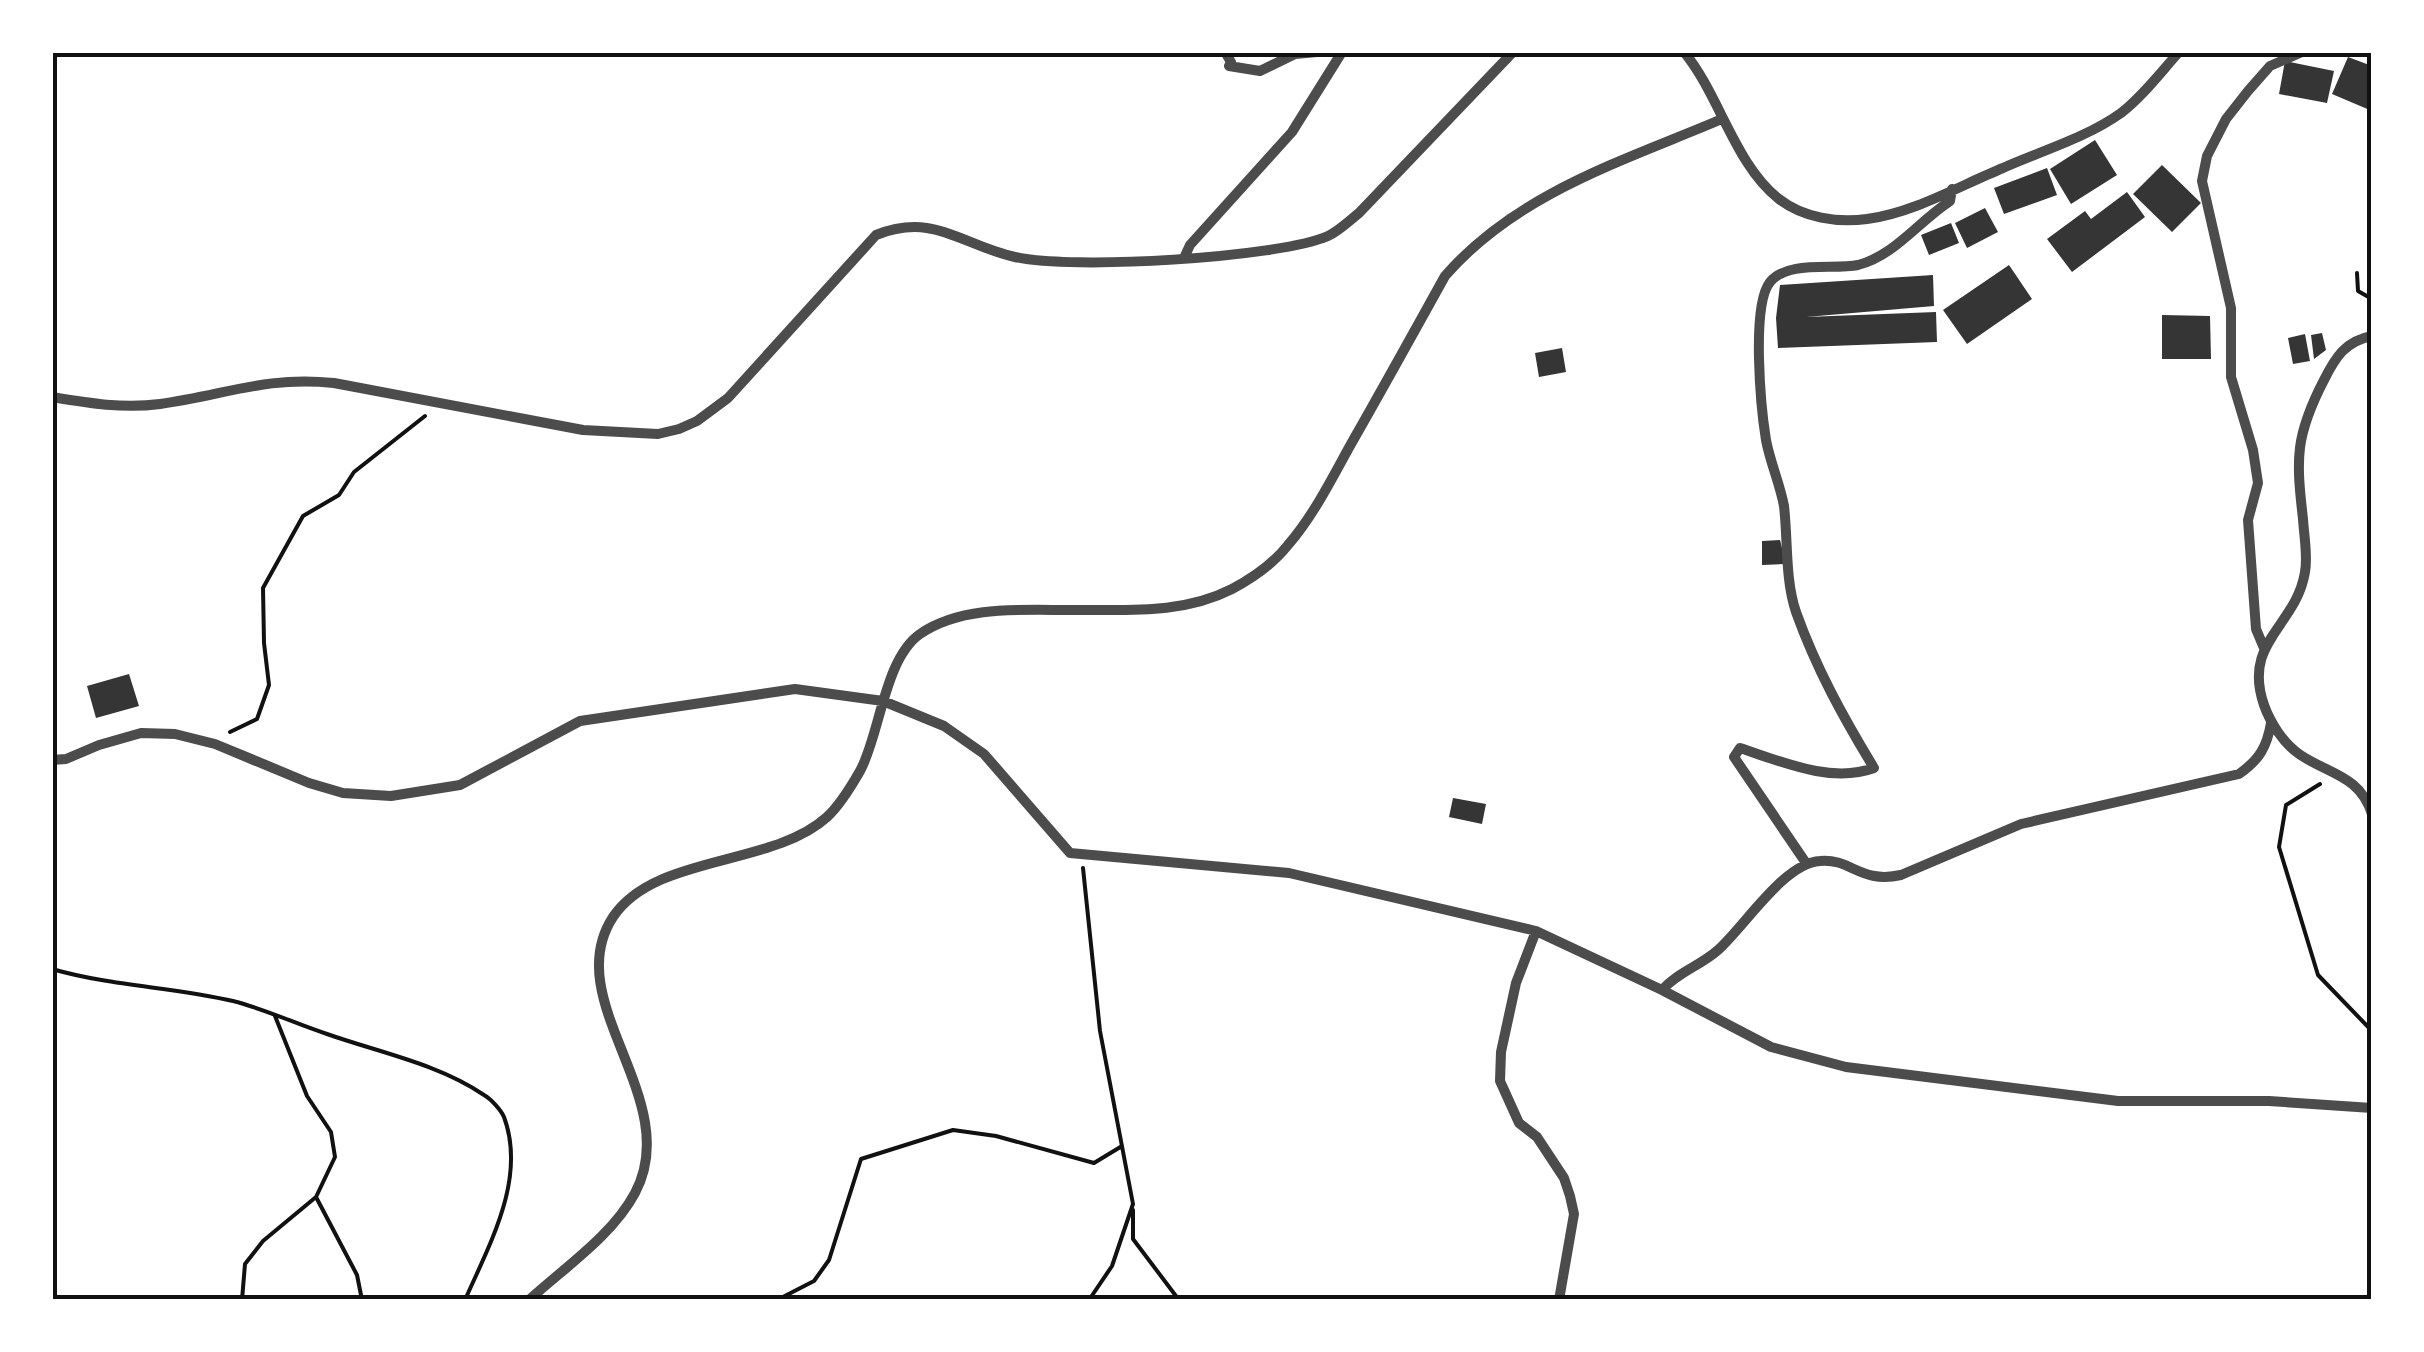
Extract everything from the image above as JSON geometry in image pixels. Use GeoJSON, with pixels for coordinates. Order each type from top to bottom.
{"type":"FeatureCollection","features":[{"type":"Feature","properties":{"kind":"street"},"geometry":{"type":"LineString","coordinates":[[1224,52],[1230,66],[1260,70],[1296,54],[1317,52]]}},
{"type":"Feature","properties":{"kind":"street"},"geometry":{"type":"LineString","coordinates":[[1184,258],[1190,245],[1292,132],[1342,52]]}},
{"type":"Feature","properties":{"kind":"street"},"geometry":{"type":"LineString","coordinates":[[52,397],[134,406],[296,379],[582,430],[658,434],[698,422],[728,398],[876,235],[895,228],[932,227],[1015,258],[1061,262],[1184,258],[1298,245],[1330,235],[1359,214],[1513,52]]}},
{"type":"Feature","properties":{"kind":"street"},"geometry":{"type":"LineString","coordinates":[[1684,52],[1702,74],[1722,119],[1761,180],[1780,200],[1832,221],[1868,219],[1908,208],[2100,127],[2139,98],[2179,52]]}},
{"type":"Feature","properties":{"kind":"street"},"geometry":{"type":"LineString","coordinates":[[2264,648],[2256,629],[2248,520],[2258,483],[2253,450],[2231,377],[2231,308],[2202,181],[2208,156],[2226,119],[2270,66],[2302,52]]}},
{"type":"Feature","properties":{"kind":"street"},"geometry":{"type":"LineString","coordinates":[[528,1300],[616,1223],[637,1190],[647,1152],[646,1117],[600,990],[602,950],[613,918],[633,898],[670,876],[778,845],[827,817],[861,770],[896,668],[915,636],[946,618],[1007,611],[1163,610],[1231,590],[1264,570],[1288,546],[1314,508],[1445,276],[1470,248],[1500,223],[1545,195],[1722,119]]}},
{"type":"Feature","properties":{"kind":"street"},"geometry":{"type":"LineString","coordinates":[[1806,863],[1734,757],[1740,748],[1805,769],[1859,774],[1874,768],[1825,687],[1794,607],[1783,501],[1766,440],[1758,353],[1763,300],[1769,283],[1782,272],[1857,265],[1890,254],[1905,234],[1950,200],[1952,189]]}},
{"type":"Feature","properties":{"kind":"street"},"geometry":{"type":"LineString","coordinates":[[2372,336],[2352,342],[2337,354],[2305,420],[2296,462],[2306,570],[2292,607],[2258,662],[2259,681],[2271,722],[2297,753],[2349,779],[2362,792],[2372,814]]}},
{"type":"Feature","properties":{"kind":"street"},"geometry":{"type":"LineString","coordinates":[[52,760],[66,759],[140,732],[175,734],[210,742],[343,793],[390,796],[460,785],[580,721],[613,714],[795,689],[883,702],[944,726],[984,754],[1070,853],[1289,873],[1536,931],[1771,1047],[1846,1067],[2118,1101],[2269,1101],[2372,1108]]}},
{"type":"Feature","properties":{"kind":"street"},"geometry":{"type":"LineString","coordinates":[[1662,990],[1674,977],[1716,952],[1806,863],[1832,860],[1870,877],[1901,876],[2021,824],[2240,774],[2262,752],[2271,722]]}},
{"type":"Feature","properties":{"kind":"street"},"geometry":{"type":"LineString","coordinates":[[1536,931],[1516,983],[1500,1052],[1500,1081],[1519,1124],[1537,1138],[1564,1178],[1570,1196],[1574,1214],[1559,1300]]}},
{"type":"Feature","properties":{"kind":"path"},"geometry":{"type":"LineString","coordinates":[[2357,272],[2358,291],[2372,299]]}},
{"type":"Feature","properties":{"kind":"path"},"geometry":{"type":"LineString","coordinates":[[210,742],[257,719],[269,685],[263,588],[303,516],[338,495],[354,472],[441,404]]}},
{"type":"Feature","properties":{"kind":"path"},"geometry":{"type":"LineString","coordinates":[[2326,767],[2325,780],[2286,805],[2279,847],[2318,975],[2372,1031]]}},
{"type":"Feature","properties":{"kind":"path"},"geometry":{"type":"LineString","coordinates":[[1081,854],[1100,1031],[1133,1204],[1133,1239],[1179,1300]]}},
{"type":"Feature","properties":{"kind":"path"},"geometry":{"type":"LineString","coordinates":[[52,969],[82,978],[238,1002],[447,1075],[486,1096],[503,1114],[510,1150],[510,1185],[495,1232],[464,1300]]}},
{"type":"Feature","properties":{"kind":"path"},"geometry":{"type":"LineString","coordinates":[[242,1300],[244,1264],[262,1241],[316,1197],[335,1157],[331,1132],[307,1096],[275,1016]]}},
{"type":"Feature","properties":{"kind":"path"},"geometry":{"type":"LineString","coordinates":[[777,1300],[814,1281],[829,1260],[861,1159],[954,1130],[996,1136],[1094,1163],[1122,1146]]}},
{"type":"Feature","properties":{"kind":"path"},"geometry":{"type":"LineString","coordinates":[[316,1197],[356,1275],[362,1300]]}},
{"type":"Feature","properties":{"kind":"path"},"geometry":{"type":"LineString","coordinates":[[1089,1300],[1112,1266],[1133,1204]]}},
{"type":"Feature","properties":{"kind":"building"},"geometry":{"type":"Polygon","coordinates":[[[2348,57],[2372,66],[2372,111],[2332,94],[2348,57]]]}},
{"type":"Feature","properties":{"kind":"building"},"geometry":{"type":"Polygon","coordinates":[[[2285,61],[2334,71],[2327,103],[2279,94],[2285,61]]]}},
{"type":"Feature","properties":{"kind":"building"},"geometry":{"type":"Polygon","coordinates":[[[2095,140],[2117,175],[2071,204],[2050,169],[2095,140]]]}},
{"type":"Feature","properties":{"kind":"building"},"geometry":{"type":"Polygon","coordinates":[[[2162,165],[2201,203],[2172,232],[2133,194],[2162,165]]]}},
{"type":"Feature","properties":{"kind":"building"},"geometry":{"type":"Polygon","coordinates":[[[2047,168],[2057,195],[2004,214],[1994,188],[2047,168]]]}},
{"type":"Feature","properties":{"kind":"building"},"geometry":{"type":"Polygon","coordinates":[[[2127,192],[2145,217],[2072,272],[2047,239],[2085,211],[2091,219],[2127,192]]]}},
{"type":"Feature","properties":{"kind":"building"},"geometry":{"type":"Polygon","coordinates":[[[1985,208],[1998,232],[1967,248],[1955,223],[1985,208]]]}},
{"type":"Feature","properties":{"kind":"building"},"geometry":{"type":"Polygon","coordinates":[[[1951,223],[1959,243],[1929,255],[1921,235],[1951,223]]]}},
{"type":"Feature","properties":{"kind":"building"},"geometry":{"type":"Polygon","coordinates":[[[2009,265],[2032,299],[1967,344],[1943,310],[2009,265]]]}},
{"type":"Feature","properties":{"kind":"building"},"geometry":{"type":"Polygon","coordinates":[[[1933,275],[1934,306],[1806,317],[1936,312],[1937,342],[1778,348],[1780,285],[1933,275]]]}},
{"type":"Feature","properties":{"kind":"building"},"geometry":{"type":"Polygon","coordinates":[[[2162,315],[2210,316],[2211,359],[2162,359],[2162,315]]]}},
{"type":"Feature","properties":{"kind":"building"},"geometry":{"type":"Polygon","coordinates":[[[2322,333],[2326,350],[2314,359],[2311,335],[2322,333]]]}},
{"type":"Feature","properties":{"kind":"building"},"geometry":{"type":"Polygon","coordinates":[[[2305,334],[2310,361],[2293,364],[2288,338],[2305,334]]]}},
{"type":"Feature","properties":{"kind":"building"},"geometry":{"type":"Polygon","coordinates":[[[1562,348],[1566,372],[1539,377],[1535,353],[1562,348]]]}},
{"type":"Feature","properties":{"kind":"building"},"geometry":{"type":"Polygon","coordinates":[[[1780,540],[1786,564],[1762,565],[1762,541],[1780,540]]]}},
{"type":"Feature","properties":{"kind":"building"},"geometry":{"type":"Polygon","coordinates":[[[129,674],[139,706],[96,718],[87,686],[129,674]]]}},
{"type":"Feature","properties":{"kind":"building"},"geometry":{"type":"Polygon","coordinates":[[[1453,798],[1486,804],[1482,824],[1449,817],[1453,798]]]}}]}
